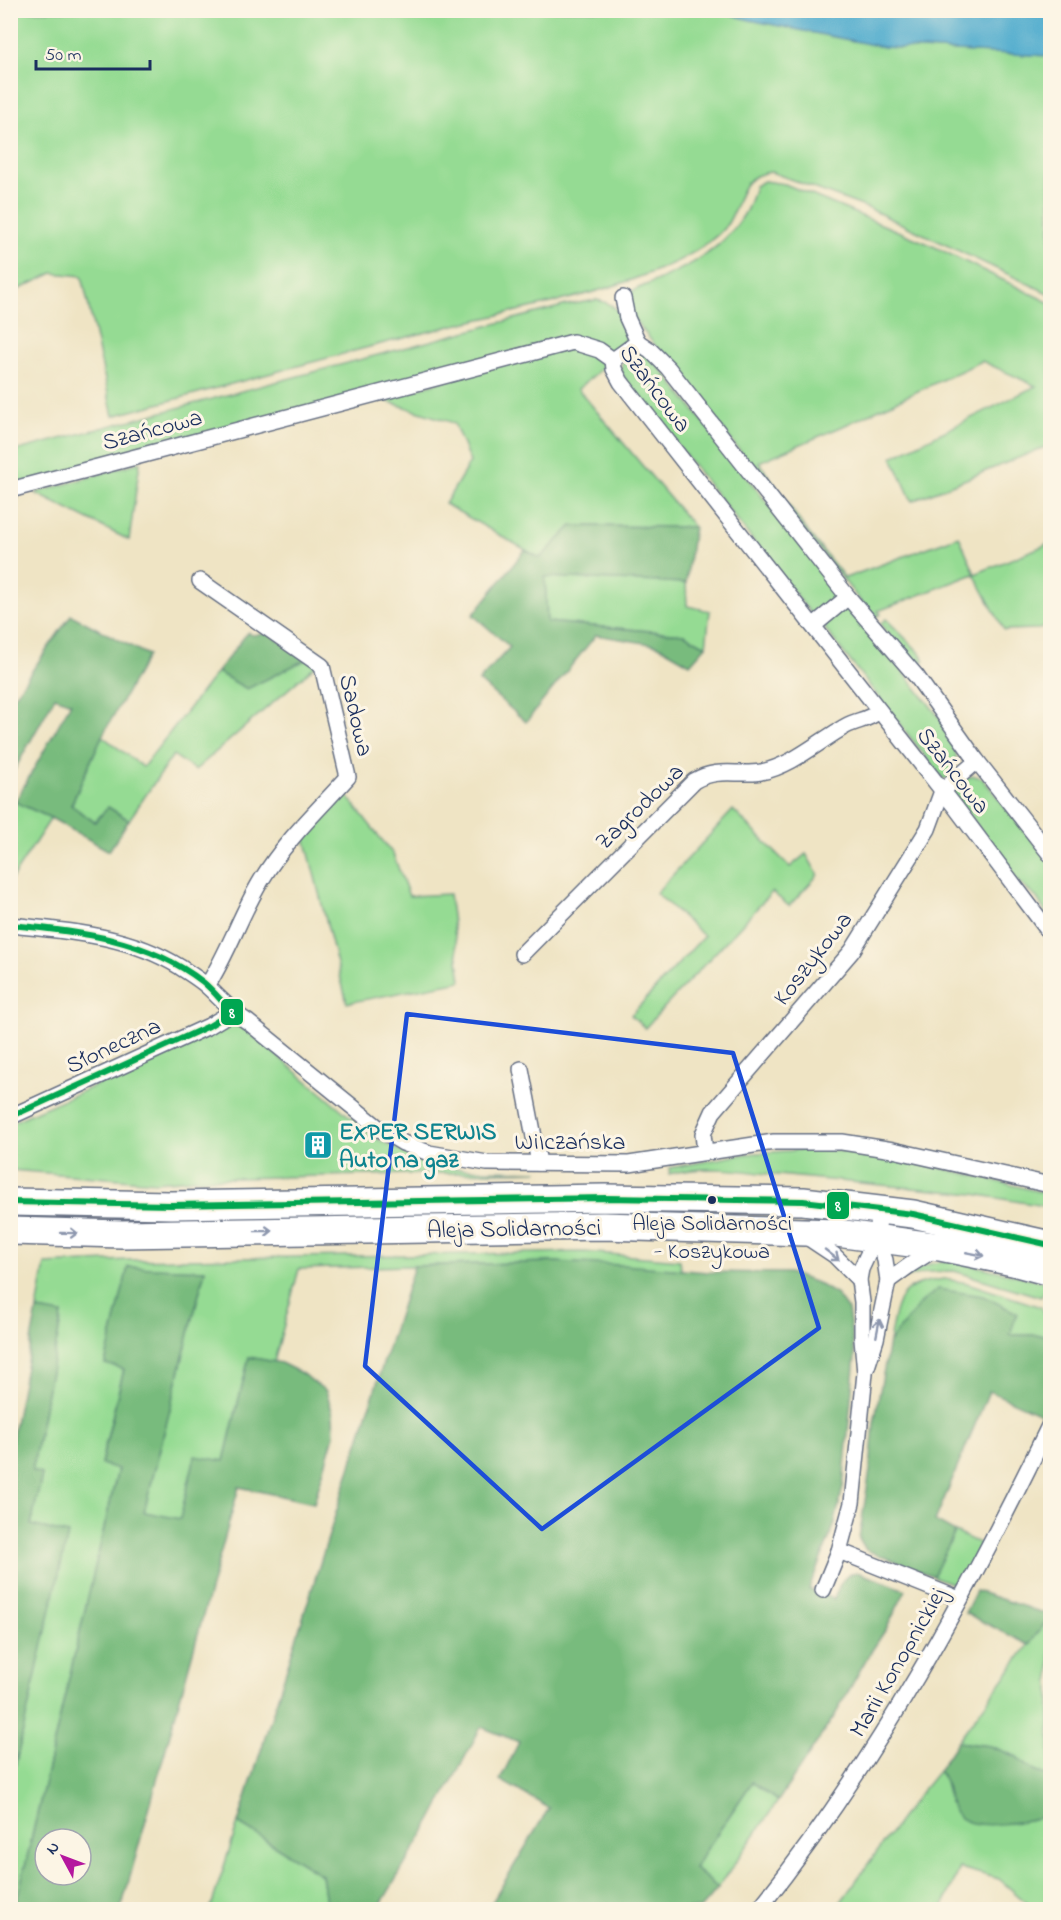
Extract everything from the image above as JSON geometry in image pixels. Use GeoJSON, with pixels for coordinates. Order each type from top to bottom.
{"type":"FeatureCollection","features":[{"type":"Feature","properties":{"kind":"highway","name":"Aleja Solidarności"},"geometry":{"type":"LineString","coordinates":[[10,1202],[149,1205],[605,1198],[803,1201],[881,1209],[942,1220],[1050,1245]]}},
{"type":"Feature","properties":{"kind":"highway","name":"Aleja Solidarności"},"geometry":{"type":"LineString","coordinates":[[10,1231],[122,1234],[603,1226],[837,1233],[940,1247],[1050,1272]]}},
{"type":"Feature","properties":{"kind":"street"},"geometry":{"type":"LineString","coordinates":[[613,360],[638,342],[627,318],[623,298]]}},
{"type":"Feature","properties":{"kind":"street","name":"Szańcowa"},"geometry":{"type":"LineString","coordinates":[[10,490],[573,342],[598,350],[613,360],[614,369],[621,382],[942,791],[1050,933]]}},
{"type":"Feature","properties":{"kind":"street","name":"Szańcowa"},"geometry":{"type":"LineString","coordinates":[[638,342],[650,350],[668,368],[848,597],[916,677],[977,761],[1050,854]]}},
{"type":"Feature","properties":{"kind":"street","name":"Sadowa"},"geometry":{"type":"LineString","coordinates":[[200,581],[322,666],[348,777],[284,849],[261,880],[223,962],[207,986]]}},
{"type":"Feature","properties":{"kind":"street"},"geometry":{"type":"LineString","coordinates":[[813,626],[848,597]]}},
{"type":"Feature","properties":{"kind":"street","name":"Zagrodowa"},"geometry":{"type":"LineString","coordinates":[[522,954],[694,781],[705,774],[716,772],[759,772],[770,769],[788,762],[849,724],[872,717],[879,711]]}},
{"type":"Feature","properties":{"kind":"street","name":"Koszykowa"},"geometry":{"type":"LineString","coordinates":[[705,1152],[703,1134],[713,1112],[852,951],[928,829],[942,791],[977,761]]}},
{"type":"Feature","properties":{"kind":"street","name":"WiIczańska"},"geometry":{"type":"LineString","coordinates":[[10,925],[91,934],[122,940],[179,966],[207,986],[232,1012],[248,1022],[380,1129],[403,1143],[429,1153],[487,1163],[629,1164],[774,1142],[801,1140],[842,1142],[885,1149],[1050,1185]]}},
{"type":"Feature","properties":{"kind":"street","name":"Słoneczna"},"geometry":{"type":"LineString","coordinates":[[10,1117],[209,1026],[232,1012]]}},
{"type":"Feature","properties":{"kind":"street"},"geometry":{"type":"LineString","coordinates":[[521,1069],[539,1163]]}},
{"type":"Feature","properties":{"kind":"street"},"geometry":{"type":"LineString","coordinates":[[823,1590],[839,1551],[852,1503],[865,1373],[859,1280],[861,1269],[876,1237],[881,1209]]}},
{"type":"Feature","properties":{"kind":"street"},"geometry":{"type":"LineString","coordinates":[[801,1233],[834,1255],[859,1280]]}},
{"type":"Feature","properties":{"kind":"street"},"geometry":{"type":"LineString","coordinates":[[865,1373],[876,1339],[888,1281],[885,1260],[876,1237]]}},
{"type":"Feature","properties":{"kind":"street"},"geometry":{"type":"LineString","coordinates":[[888,1281],[940,1247]]}},
{"type":"Feature","properties":{"kind":"street","name":"Marii Konopnickiej"},"geometry":{"type":"LineString","coordinates":[[758,1910],[806,1849],[858,1772],[917,1675],[1050,1424]]}},
{"type":"Feature","properties":{"kind":"street"},"geometry":{"type":"LineString","coordinates":[[839,1551],[959,1599]]}},
{"type":"Feature","properties":{"kind":"highlighted area"},"geometry":{"type":"Polygon","coordinates":[[[407,1014],[733,1053],[819,1328],[542,1529],[365,1366],[407,1014]]]}},
{"type":"Feature","properties":{"kind":"green space"},"geometry":{"type":"Polygon","coordinates":[[[718,10],[750,20],[884,47],[1050,56],[1050,294],[870,209],[771,172],[760,174],[746,184],[728,223],[709,241],[684,258],[643,276],[589,293],[451,326],[113,416],[82,276],[53,273],[11,293],[11,11],[718,10]]]}},
{"type":"Feature","properties":{"kind":"green space"},"geometry":{"type":"Polygon","coordinates":[[[764,181],[785,184],[931,245],[1050,303],[1050,445],[912,501],[892,457],[1036,386],[982,361],[841,427],[759,462],[803,526],[845,578],[959,536],[975,574],[1050,543],[1050,625],[1039,629],[1004,630],[974,574],[878,611],[881,614],[874,618],[633,318],[629,304],[632,291],[679,270],[708,253],[733,230],[745,213],[755,186],[764,181]]]}},
{"type":"Feature","properties":{"kind":"green space"},"geometry":{"type":"Polygon","coordinates":[[[597,300],[617,310],[623,321],[626,343],[620,350],[610,351],[588,341],[11,487],[11,452],[567,305],[597,300]]]}},
{"type":"Feature","properties":{"kind":"green space"},"geometry":{"type":"Polygon","coordinates":[[[580,348],[601,359],[606,365],[578,389],[694,527],[572,526],[540,558],[445,504],[470,462],[454,423],[380,399],[551,350],[580,348]]]}},
{"type":"Feature","properties":{"kind":"green space"},"geometry":{"type":"Polygon","coordinates":[[[635,354],[652,357],[837,591],[837,595],[815,619],[622,375],[623,361],[635,354]]]}},
{"type":"Feature","properties":{"kind":"green space"},"geometry":{"type":"Polygon","coordinates":[[[140,462],[129,540],[35,493],[140,462]]]}},
{"type":"Feature","properties":{"kind":"green space"},"geometry":{"type":"Polygon","coordinates":[[[572,526],[694,527],[686,583],[545,577],[547,622],[684,634],[706,646],[690,664],[657,645],[596,635],[526,722],[479,681],[510,647],[473,615],[525,550],[540,558],[572,526]]]}},
{"type":"Feature","properties":{"kind":"green space"},"geometry":{"type":"Polygon","coordinates":[[[545,577],[686,583],[687,606],[710,611],[706,646],[684,634],[547,622],[545,577]]]}},
{"type":"Feature","properties":{"kind":"green space"},"geometry":{"type":"Polygon","coordinates":[[[841,607],[849,608],[857,613],[947,727],[956,752],[955,764],[949,777],[943,779],[825,629],[825,623],[841,607]]]}},
{"type":"Feature","properties":{"kind":"green space"},"geometry":{"type":"Polygon","coordinates":[[[71,615],[148,655],[102,736],[71,805],[95,822],[108,807],[129,820],[109,851],[51,818],[15,802],[71,703],[55,697],[11,776],[11,701],[71,615]]]}},
{"type":"Feature","properties":{"kind":"green space"},"geometry":{"type":"Polygon","coordinates":[[[886,619],[925,661],[915,664],[880,624],[886,619]]]}},
{"type":"Feature","properties":{"kind":"green space"},"geometry":{"type":"Polygon","coordinates":[[[248,632],[252,635],[268,633],[307,659],[247,689],[217,672],[248,632]]]}},
{"type":"Feature","properties":{"kind":"green space"},"geometry":{"type":"Polygon","coordinates":[[[307,659],[316,665],[195,770],[173,755],[129,820],[108,807],[95,822],[71,806],[102,736],[143,767],[217,672],[247,689],[307,659]]]}},
{"type":"Feature","properties":{"kind":"green space"},"geometry":{"type":"Polygon","coordinates":[[[974,776],[982,778],[1050,862],[1050,920],[1037,898],[1018,882],[951,790],[964,778],[974,776]]]}},
{"type":"Feature","properties":{"kind":"green space"},"geometry":{"type":"Polygon","coordinates":[[[344,792],[393,854],[409,896],[449,894],[461,981],[347,1003],[305,838],[344,792]]]}},
{"type":"Feature","properties":{"kind":"green space"},"geometry":{"type":"Polygon","coordinates":[[[15,802],[51,818],[11,880],[11,809],[15,802]]]}},
{"type":"Feature","properties":{"kind":"green space"},"geometry":{"type":"Polygon","coordinates":[[[733,810],[790,867],[806,854],[818,875],[789,906],[772,892],[645,1028],[631,1015],[704,936],[656,893],[733,810]]]}},
{"type":"Feature","properties":{"kind":"green space"},"geometry":{"type":"Polygon","coordinates":[[[233,1025],[243,1027],[374,1137],[402,1152],[432,1164],[453,1168],[538,1171],[192,1179],[155,1182],[11,1170],[10,1123],[233,1025]]]}},
{"type":"Feature","properties":{"kind":"green space"},"geometry":{"type":"Polygon","coordinates":[[[813,1149],[903,1160],[1050,1194],[1050,1207],[974,1194],[730,1170],[706,1169],[669,1174],[670,1168],[745,1154],[813,1149]]]}},
{"type":"Feature","properties":{"kind":"green space"},"geometry":{"type":"Polygon","coordinates":[[[584,1252],[680,1260],[681,1270],[553,1262],[299,1269],[274,1362],[249,1357],[224,1461],[195,1457],[180,1519],[144,1512],[205,1270],[128,1268],[105,1364],[124,1368],[101,1463],[118,1469],[15,1909],[11,1910],[11,1784],[67,1534],[31,1525],[42,1474],[32,1471],[62,1314],[37,1310],[45,1264],[128,1260],[584,1252]]]}},
{"type":"Feature","properties":{"kind":"green space"},"geometry":{"type":"Polygon","coordinates":[[[954,1261],[1050,1283],[1050,1288],[1041,1297],[954,1271],[927,1272],[906,1278],[928,1265],[954,1261]]]}},
{"type":"Feature","properties":{"kind":"green space"},"geometry":{"type":"Polygon","coordinates":[[[553,1262],[708,1272],[789,1273],[817,1283],[837,1295],[848,1310],[855,1356],[843,1487],[834,1526],[809,1589],[834,1599],[844,1578],[857,1572],[906,1590],[886,1629],[835,1715],[778,1801],[752,1782],[694,1868],[718,1888],[700,1909],[488,1909],[549,1808],[500,1780],[519,1742],[481,1727],[431,1821],[378,1909],[327,1909],[322,1875],[238,1823],[414,1266],[553,1262]]]}},
{"type":"Feature","properties":{"kind":"green space"},"geometry":{"type":"Polygon","coordinates":[[[128,1267],[205,1270],[144,1512],[180,1519],[195,1456],[224,1461],[249,1357],[281,1363],[301,1373],[326,1391],[333,1414],[334,1435],[314,1503],[239,1487],[121,1909],[15,1909],[33,1832],[33,1887],[93,1887],[93,1827],[34,1827],[118,1469],[101,1464],[124,1369],[105,1364],[128,1267]]]}},
{"type":"Feature","properties":{"kind":"green space"},"geometry":{"type":"Polygon","coordinates":[[[945,1279],[967,1283],[1041,1307],[1043,1312],[1050,1310],[1050,1339],[1044,1335],[1009,1335],[1016,1312],[923,1301],[889,1342],[894,1315],[902,1296],[917,1285],[945,1279]]]}},
{"type":"Feature","properties":{"kind":"green space"},"geometry":{"type":"Polygon","coordinates":[[[938,1289],[983,1296],[1017,1313],[1010,1335],[1045,1335],[1050,1339],[1050,1405],[1045,1416],[989,1391],[935,1521],[955,1532],[933,1576],[866,1550],[859,1538],[870,1470],[874,1423],[889,1342],[923,1301],[938,1289]]]}},
{"type":"Feature","properties":{"kind":"green space"},"geometry":{"type":"Polygon","coordinates":[[[37,1310],[62,1314],[32,1471],[42,1474],[31,1525],[68,1534],[11,1784],[11,1444],[37,1310]]]}},
{"type":"Feature","properties":{"kind":"green space"},"geometry":{"type":"Polygon","coordinates":[[[955,1532],[981,1544],[958,1586],[933,1576],[955,1532]]]}},
{"type":"Feature","properties":{"kind":"green space"},"geometry":{"type":"Polygon","coordinates":[[[976,1591],[1050,1616],[1029,1645],[965,1613],[976,1591]]]}},
{"type":"Feature","properties":{"kind":"green space"},"geometry":{"type":"Polygon","coordinates":[[[1050,1616],[1050,1779],[1026,1766],[1017,1757],[990,1746],[957,1742],[1050,1616]]]}},
{"type":"Feature","properties":{"kind":"green space"},"geometry":{"type":"Polygon","coordinates":[[[957,1742],[990,1746],[1017,1757],[1026,1766],[1050,1779],[1050,1803],[1042,1817],[1008,1823],[981,1824],[959,1817],[953,1810],[944,1780],[938,1771],[957,1742]]]}},
{"type":"Feature","properties":{"kind":"green space"},"geometry":{"type":"Polygon","coordinates":[[[938,1771],[944,1780],[953,1810],[959,1817],[969,1822],[994,1824],[1042,1817],[1050,1803],[1050,1909],[1034,1909],[999,1879],[960,1868],[942,1909],[835,1910],[909,1807],[938,1771]]]}},
{"type":"Feature","properties":{"kind":"green space"},"geometry":{"type":"Polygon","coordinates":[[[752,1782],[778,1801],[718,1888],[694,1868],[752,1782]]]}},
{"type":"Feature","properties":{"kind":"green space"},"geometry":{"type":"Polygon","coordinates":[[[238,1823],[322,1875],[327,1909],[210,1910],[238,1823]]]}},
{"type":"Feature","properties":{"kind":"water"},"geometry":{"type":"Polygon","coordinates":[[[718,11],[1050,11],[1050,56],[884,47],[750,20],[718,11]]]}},
{"type":"Feature","properties":{"kind":"transit line","name":"8"},"geometry":{"type":"LineString","coordinates":[[10,925],[86,934],[159,956],[182,967],[203,982],[232,1012],[209,1026],[10,1117]]}},
{"type":"Feature","properties":{"kind":"transit line","name":"8"},"geometry":{"type":"LineString","coordinates":[[10,1202],[171,1205],[605,1198],[803,1201],[913,1214],[1050,1245]]}},
{"type":"Feature","properties":{"kind":"place","name":"EXPER SERWIS Auto na gaz"},"geometry":{"type":"Point","coordinates":[318,1145]}},
{"type":"Feature","properties":{"kind":"place","name":"Aleja Solidarności - Koszykowa"},"geometry":{"type":"Point","coordinates":[712,1200]}}]}
